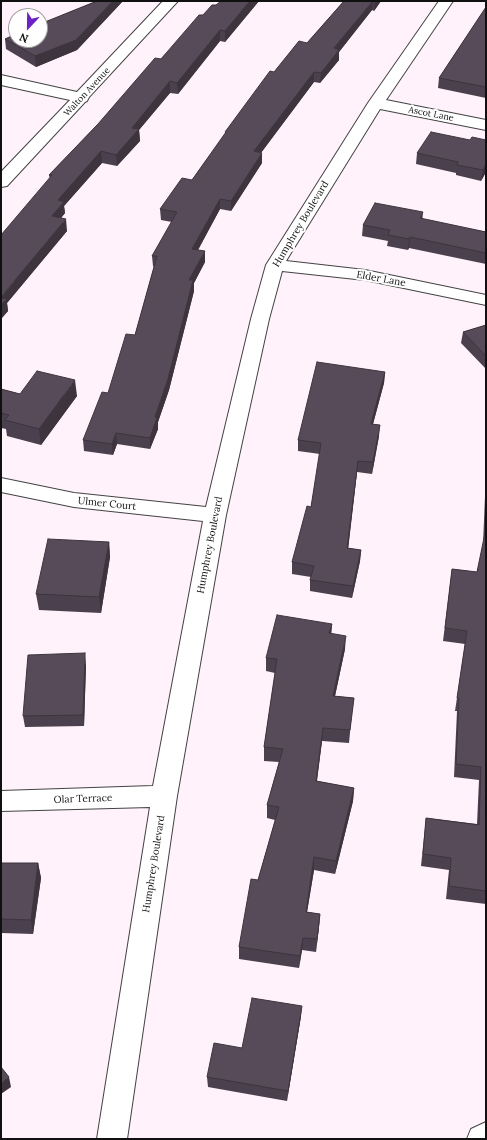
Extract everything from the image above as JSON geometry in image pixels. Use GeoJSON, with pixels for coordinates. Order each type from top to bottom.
{"type":"FeatureCollection","features":[{"type":"Feature","properties":{"kind":"street","name":"Walton Avenue"},"geometry":{"type":"LineString","coordinates":[[1,182],[82,98],[171,1]]}},
{"type":"Feature","properties":{"kind":"street","name":"Humphrey Boulevard"},"geometry":{"type":"LineString","coordinates":[[112,1139],[164,796],[215,515],[260,319],[275,266],[376,103],[446,1]]}},
{"type":"Feature","properties":{"kind":"street"},"geometry":{"type":"LineString","coordinates":[[1,80],[82,98]]}},
{"type":"Feature","properties":{"kind":"street","name":"Ascot Lane"},"geometry":{"type":"LineString","coordinates":[[376,103],[486,125]]}},
{"type":"Feature","properties":{"kind":"street","name":"Elder Lane"},"geometry":{"type":"LineString","coordinates":[[275,266],[365,275],[486,300]]}},
{"type":"Feature","properties":{"kind":"street","name":"Ulmer Court"},"geometry":{"type":"LineString","coordinates":[[1,486],[74,500],[215,515]]}},
{"type":"Feature","properties":{"kind":"street","name":"Olar Terrace"},"geometry":{"type":"LineString","coordinates":[[1,801],[164,796]]}},
{"type":"Feature","properties":{"kind":"street"},"geometry":{"type":"LineString","coordinates":[[482,1139],[486,1137]]}},
{"type":"Feature","properties":{"kind":"building"},"geometry":{"type":"Polygon","coordinates":[[[97,1],[113,1],[76,40],[35,56],[21,48],[48,48],[48,21],[97,1]]]}},
{"type":"Feature","properties":{"kind":"building"},"geometry":{"type":"Polygon","coordinates":[[[221,1],[250,1],[225,31],[220,30],[177,83],[170,81],[132,128],[139,129],[116,155],[101,151],[58,200],[64,202],[52,216],[66,219],[1,297],[1,235],[52,175],[49,175],[98,124],[155,58],[161,59],[199,15],[203,15],[212,5],[216,5],[221,1]]]}},
{"type":"Feature","properties":{"kind":"building"},"geometry":{"type":"Polygon","coordinates":[[[344,1],[373,1],[334,48],[339,50],[321,73],[314,72],[254,151],[262,153],[231,201],[220,199],[192,249],[205,251],[189,280],[193,280],[168,379],[155,417],[157,418],[150,438],[116,433],[112,444],[83,440],[102,392],[108,393],[126,334],[135,335],[157,256],[152,256],[177,212],[160,209],[182,178],[192,180],[270,71],[274,72],[299,41],[307,43],[344,1]]]}},
{"type":"Feature","properties":{"kind":"building"},"geometry":{"type":"Polygon","coordinates":[[[486,7],[486,87],[439,78],[486,7]]]}},
{"type":"Feature","properties":{"kind":"building"},"geometry":{"type":"Polygon","coordinates":[[[431,132],[470,140],[472,137],[486,140],[486,164],[483,170],[457,165],[458,162],[417,153],[431,132]]]}},
{"type":"Feature","properties":{"kind":"building"},"geometry":{"type":"Polygon","coordinates":[[[375,203],[423,212],[420,218],[486,232],[486,253],[410,237],[409,239],[388,235],[390,230],[363,225],[375,203]]]}},
{"type":"Feature","properties":{"kind":"building"},"geometry":{"type":"Polygon","coordinates":[[[1,298],[7,299],[1,305],[1,298]]]}},
{"type":"Feature","properties":{"kind":"building"},"geometry":{"type":"Polygon","coordinates":[[[486,325],[486,356],[463,332],[486,325]]]}},
{"type":"Feature","properties":{"kind":"building"},"geometry":{"type":"Polygon","coordinates":[[[317,362],[385,372],[371,424],[380,425],[373,462],[358,461],[347,548],[361,550],[353,586],[310,580],[314,566],[292,562],[307,506],[311,507],[321,443],[298,440],[317,362]]]}},
{"type":"Feature","properties":{"kind":"building"},"geometry":{"type":"Polygon","coordinates":[[[37,371],[75,380],[39,429],[5,420],[9,415],[1,413],[1,389],[20,394],[37,371]]]}},
{"type":"Feature","properties":{"kind":"building"},"geometry":{"type":"Polygon","coordinates":[[[486,504],[486,891],[449,886],[451,858],[423,854],[426,818],[479,825],[481,767],[456,764],[459,698],[457,698],[467,631],[445,628],[452,569],[477,572],[485,533],[486,504]]]}},
{"type":"Feature","properties":{"kind":"building"},"geometry":{"type":"Polygon","coordinates":[[[48,539],[109,542],[99,597],[36,594],[48,539]]]}},
{"type":"Feature","properties":{"kind":"building"},"geometry":{"type":"Polygon","coordinates":[[[277,615],[332,624],[329,633],[346,636],[333,696],[354,698],[350,730],[323,728],[316,781],[354,788],[336,861],[314,857],[306,912],[320,914],[317,939],[303,938],[300,956],[239,947],[251,879],[258,880],[279,807],[267,805],[283,749],[264,747],[277,659],[266,658],[277,615]]]}},
{"type":"Feature","properties":{"kind":"building"},"geometry":{"type":"Polygon","coordinates":[[[85,653],[83,715],[23,716],[28,655],[85,653]]]}},
{"type":"Feature","properties":{"kind":"building"},"geometry":{"type":"Polygon","coordinates":[[[1,863],[38,863],[31,920],[1,919],[1,863]]]}},
{"type":"Feature","properties":{"kind":"building"},"geometry":{"type":"Polygon","coordinates":[[[252,998],[302,1006],[288,1091],[207,1077],[214,1043],[242,1048],[252,998]]]}},
{"type":"Feature","properties":{"kind":"building"},"geometry":{"type":"Polygon","coordinates":[[[1,1067],[9,1077],[1,1083],[1,1067]]]}}]}
